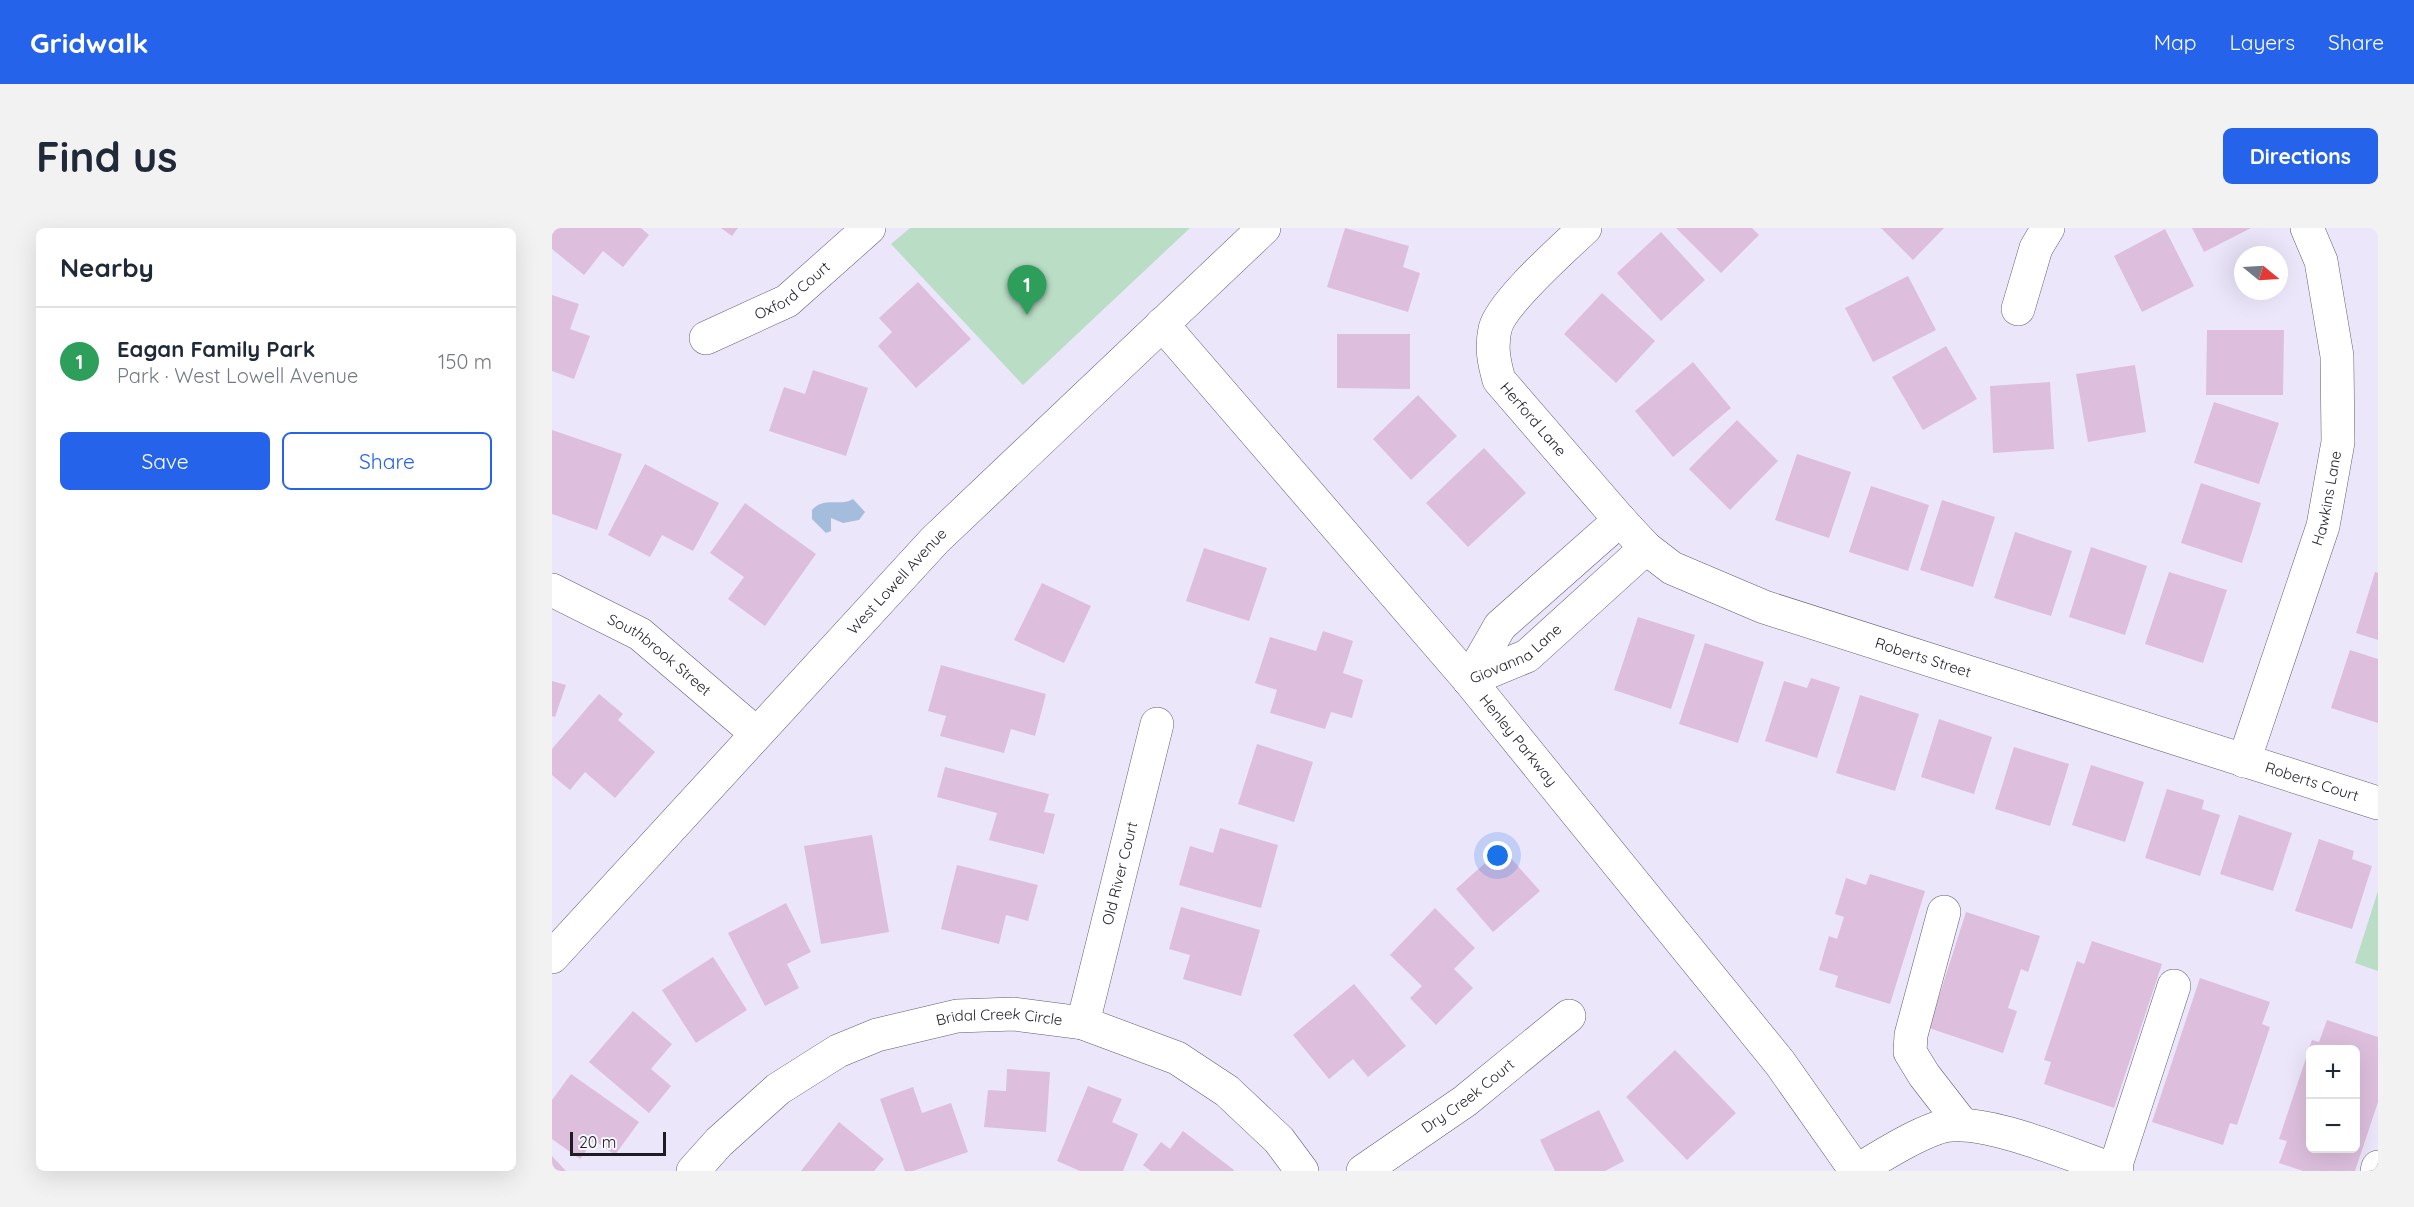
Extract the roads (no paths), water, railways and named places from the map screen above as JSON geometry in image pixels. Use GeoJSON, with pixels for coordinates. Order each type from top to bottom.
{"type":"FeatureCollection","features":[{"type":"Feature","properties":{"kind":"street","name":"Oxford Court"},"geometry":{"type":"LineString","coordinates":[[706,338],[787,302],[869,228]]}},
{"type":"Feature","properties":{"kind":"street","name":"West Lowell Avenue"},"geometry":{"type":"LineString","coordinates":[[552,957],[935,540],[1264,228]]}},
{"type":"Feature","properties":{"kind":"street","name":"Herford Lane"},"geometry":{"type":"LineString","coordinates":[[1585,228],[1521,290],[1496,327],[1492,358],[1499,380],[1620,520]]}},
{"type":"Feature","properties":{"kind":"street"},"geometry":{"type":"LineString","coordinates":[[2018,309],[2036,248],[2048,228]]}},
{"type":"Feature","properties":{"kind":"street","name":"Hawkins Lane"},"geometry":{"type":"LineString","coordinates":[[2244,761],[2323,526],[2338,442],[2337,356],[2321,261],[2307,228]]}},
{"type":"Feature","properties":{"kind":"street","name":"Henley Parkway"},"geometry":{"type":"LineString","coordinates":[[1162,324],[1469,680],[1780,1063],[1856,1171]]}},
{"type":"Feature","properties":{"kind":"street","name":"Roberts Street"},"geometry":{"type":"LineString","coordinates":[[1620,520],[1646,548],[1672,568],[1764,607],[2244,761]]}},
{"type":"Feature","properties":{"kind":"street","name":"Giovanna Lane"},"geometry":{"type":"LineString","coordinates":[[1469,680],[1500,627],[1620,520]]}},
{"type":"Feature","properties":{"kind":"street","name":"Giovanna Lane"},"geometry":{"type":"LineString","coordinates":[[1469,680],[1527,656],[1646,548]]}},
{"type":"Feature","properties":{"kind":"street","name":"Southbrook Street"},"geometry":{"type":"LineString","coordinates":[[552,590],[640,634],[756,733]]}},
{"type":"Feature","properties":{"kind":"street","name":"Old River Court"},"geometry":{"type":"LineString","coordinates":[[1083,1023],[1157,724]]}},
{"type":"Feature","properties":{"kind":"street","name":"Roberts Court"},"geometry":{"type":"LineString","coordinates":[[2244,761],[2378,803]]}},
{"type":"Feature","properties":{"kind":"street"},"geometry":{"type":"LineString","coordinates":[[1944,912],[1911,1035],[1910,1052],[1924,1075],[1962,1124]]}},
{"type":"Feature","properties":{"kind":"street"},"geometry":{"type":"LineString","coordinates":[[1856,1171],[1938,1127],[1962,1124],[1995,1129],[2115,1171],[2174,986]]}},
{"type":"Feature","properties":{"kind":"street","name":"Bridal Creek Circle"},"geometry":{"type":"LineString","coordinates":[[693,1171],[719,1142],[778,1089],[837,1051],[877,1035],[957,1016],[1014,1014],[1083,1023],[1177,1058],[1217,1084],[1279,1140],[1302,1171]]}},
{"type":"Feature","properties":{"kind":"street","name":"Dry Creek Court"},"geometry":{"type":"LineString","coordinates":[[1363,1171],[1465,1101],[1569,1016]]}},
{"type":"Feature","properties":{"kind":"water"},"geometry":{"type":"Polygon","coordinates":[[[853,499],[865,512],[859,520],[843,523],[831,518],[831,531],[826,533],[812,519],[812,510],[817,506],[827,502],[843,502],[853,499]]]}},
{"type":"Feature","properties":{"kind":"place","name":"Eagan Family Park"},"geometry":{"type":"Point","coordinates":[1027,315]}}]}
